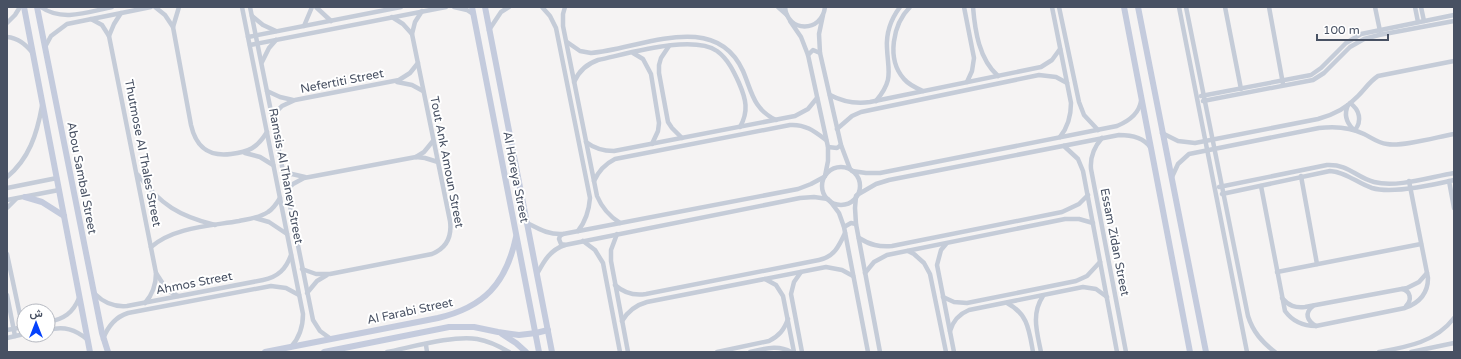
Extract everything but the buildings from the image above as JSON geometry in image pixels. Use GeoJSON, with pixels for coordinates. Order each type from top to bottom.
{"type":"FeatureCollection","features":[{"type":"Feature","properties":{"kind":"street"},"geometry":{"type":"LineString","coordinates":[[7,23],[20,7]]}},
{"type":"Feature","properties":{"kind":"street","name":"Abou Sambal Street"},"geometry":{"type":"LineString","coordinates":[[24,7],[90,352]]}},
{"type":"Feature","properties":{"kind":"street","name":"Abou Sambal Street"},"geometry":{"type":"LineString","coordinates":[[37,7],[82,239],[103,339],[108,352]]}},
{"type":"Feature","properties":{"kind":"street"},"geometry":{"type":"LineString","coordinates":[[41,7],[46,11],[58,15],[72,15],[90,9],[112,7]]}},
{"type":"Feature","properties":{"kind":"street"},"geometry":{"type":"LineString","coordinates":[[44,47],[56,31],[73,22],[151,7]]}},
{"type":"Feature","properties":{"kind":"street"},"geometry":{"type":"LineString","coordinates":[[155,7],[165,15],[173,26],[191,125],[195,139],[205,150],[218,155],[245,153],[260,157],[273,165]]}},
{"type":"Feature","properties":{"kind":"street"},"geometry":{"type":"LineString","coordinates":[[173,26],[179,7]]}},
{"type":"Feature","properties":{"kind":"street","name":"Ramsis Al Thaney Street"},"geometry":{"type":"LineString","coordinates":[[242,7],[303,314],[303,321],[299,335],[291,347]]}},
{"type":"Feature","properties":{"kind":"street","name":"Ramsis Al Thaney Street"},"geometry":{"type":"LineString","coordinates":[[250,7],[311,312],[316,326],[325,336],[331,339]]}},
{"type":"Feature","properties":{"kind":"street"},"geometry":{"type":"LineString","coordinates":[[304,26],[312,7]]}},
{"type":"Feature","properties":{"kind":"street"},"geometry":{"type":"LineString","coordinates":[[316,7],[331,21]]}},
{"type":"Feature","properties":{"kind":"street"},"geometry":{"type":"LineString","coordinates":[[248,37],[401,7]]}},
{"type":"Feature","properties":{"kind":"street"},"geometry":{"type":"LineString","coordinates":[[250,45],[446,7]]}},
{"type":"Feature","properties":{"kind":"street"},"geometry":{"type":"LineString","coordinates":[[454,7],[467,10],[473,14]]}},
{"type":"Feature","properties":{"kind":"street","name":"Al Horeya Street"},"geometry":{"type":"LineString","coordinates":[[472,7],[539,352]]}},
{"type":"Feature","properties":{"kind":"street","name":"Al Horeya Street"},"geometry":{"type":"LineString","coordinates":[[485,7],[552,352]]}},
{"type":"Feature","properties":{"kind":"street"},"geometry":{"type":"LineString","coordinates":[[489,30],[502,12],[509,7]]}},
{"type":"Feature","properties":{"kind":"street"},"geometry":{"type":"LineString","coordinates":[[542,7],[550,16],[556,28],[590,198],[586,218],[578,231]]}},
{"type":"Feature","properties":{"kind":"street"},"geometry":{"type":"LineString","coordinates":[[565,7],[563,14],[563,26],[597,196],[608,214],[620,223]]}},
{"type":"Feature","properties":{"kind":"street"},"geometry":{"type":"LineString","coordinates":[[778,7],[787,15]]}},
{"type":"Feature","properties":{"kind":"street"},"geometry":{"type":"LineString","coordinates":[[785,7],[787,15],[801,37],[808,55],[828,147],[828,161],[822,189],[839,213],[844,227],[868,352]]}},
{"type":"Feature","properties":{"kind":"street"},"geometry":{"type":"LineString","coordinates":[[876,101],[886,88],[889,64],[886,47],[887,38],[892,21],[900,7]]}},
{"type":"Feature","properties":{"kind":"street"},"geometry":{"type":"LineString","coordinates":[[964,7],[974,51],[974,65],[967,82]]}},
{"type":"Feature","properties":{"kind":"street"},"geometry":{"type":"LineString","coordinates":[[973,7],[981,50],[986,62],[998,76]]}},
{"type":"Feature","properties":{"kind":"street"},"geometry":{"type":"LineString","coordinates":[[1052,7],[1071,103],[1068,125],[1060,137]]}},
{"type":"Feature","properties":{"kind":"street"},"geometry":{"type":"LineString","coordinates":[[1059,7],[1079,102],[1084,115],[1098,130]]}},
{"type":"Feature","properties":{"kind":"street"},"geometry":{"type":"LineString","coordinates":[[1124,7],[1190,352]]}},
{"type":"Feature","properties":{"kind":"street"},"geometry":{"type":"LineString","coordinates":[[1138,7],[1206,352]]}},
{"type":"Feature","properties":{"kind":"street"},"geometry":{"type":"LineString","coordinates":[[1179,7],[1247,352]]}},
{"type":"Feature","properties":{"kind":"street"},"geometry":{"type":"LineString","coordinates":[[1186,7],[1246,307],[1251,325],[1256,333],[1267,346],[1275,352]]}},
{"type":"Feature","properties":{"kind":"street"},"geometry":{"type":"LineString","coordinates":[[1225,7],[1241,89]]}},
{"type":"Feature","properties":{"kind":"street"},"geometry":{"type":"LineString","coordinates":[[1269,7],[1282,84]]}},
{"type":"Feature","properties":{"kind":"street"},"geometry":{"type":"LineString","coordinates":[[1375,7],[1380,32]]}},
{"type":"Feature","properties":{"kind":"street"},"geometry":{"type":"LineString","coordinates":[[1415,7],[1418,22]]}},
{"type":"Feature","properties":{"kind":"street"},"geometry":{"type":"LineString","coordinates":[[1421,7],[1424,21]]}},
{"type":"Feature","properties":{"kind":"street"},"geometry":{"type":"LineString","coordinates":[[825,8],[820,34],[820,53],[841,144],[851,170],[856,174],[859,182],[855,208],[856,224],[880,352]]}},
{"type":"Feature","properties":{"kind":"street"},"geometry":{"type":"LineString","coordinates":[[907,8],[898,24],[896,31],[894,47],[896,63],[905,80],[923,91]]}},
{"type":"Feature","properties":{"kind":"street"},"geometry":{"type":"LineString","coordinates":[[412,34],[415,22],[422,11]]}},
{"type":"Feature","properties":{"kind":"street"},"geometry":{"type":"LineString","coordinates":[[109,36],[121,13]]}},
{"type":"Feature","properties":{"kind":"street"},"geometry":{"type":"LineString","coordinates":[[1053,15],[1060,13]]}},
{"type":"Feature","properties":{"kind":"street"},"geometry":{"type":"LineString","coordinates":[[72,15],[69,18],[73,22]]}},
{"type":"Feature","properties":{"kind":"street"},"geometry":{"type":"LineString","coordinates":[[252,15],[263,25],[278,31]]}},
{"type":"Feature","properties":{"kind":"street"},"geometry":{"type":"LineString","coordinates":[[790,21],[796,25],[808,27],[815,24],[823,15]]}},
{"type":"Feature","properties":{"kind":"street"},"geometry":{"type":"LineString","coordinates":[[967,18],[970,15],[974,16]]}},
{"type":"Feature","properties":{"kind":"street"},"geometry":{"type":"LineString","coordinates":[[1380,32],[1418,22],[1454,15]]}},
{"type":"Feature","properties":{"kind":"street"},"geometry":{"type":"LineString","coordinates":[[352,16],[354,25]]}},
{"type":"Feature","properties":{"kind":"street"},"geometry":{"type":"LineString","coordinates":[[392,17],[403,24],[412,34]]}},
{"type":"Feature","properties":{"kind":"street"},"geometry":{"type":"LineString","coordinates":[[91,19],[102,25],[109,36]]}},
{"type":"Feature","properties":{"kind":"street"},"geometry":{"type":"LineString","coordinates":[[1198,102],[1282,84],[1305,77],[1316,72],[1346,42],[1361,34],[1454,21]]}},
{"type":"Feature","properties":{"kind":"street"},"geometry":{"type":"LineString","coordinates":[[556,28],[559,25],[563,26]]}},
{"type":"Feature","properties":{"kind":"street","name":"Tout Ank Amoun Street"},"geometry":{"type":"LineString","coordinates":[[302,269],[316,274],[330,274],[432,254],[445,246],[450,236],[451,226],[412,34]]}},
{"type":"Feature","properties":{"kind":"street","name":"Thutmose Al Thales Street"},"geometry":{"type":"LineString","coordinates":[[109,36],[156,273],[155,287],[144,303]]}},
{"type":"Feature","properties":{"kind":"street"},"geometry":{"type":"LineString","coordinates":[[7,37],[22,42],[32,52]]}},
{"type":"Feature","properties":{"kind":"street"},"geometry":{"type":"LineString","coordinates":[[566,42],[580,51],[597,52],[678,37],[704,38],[720,44],[732,55],[742,70],[753,99],[765,114],[776,120]]}},
{"type":"Feature","properties":{"kind":"street"},"geometry":{"type":"LineString","coordinates":[[703,45],[704,38]]}},
{"type":"Feature","properties":{"kind":"street"},"geometry":{"type":"LineString","coordinates":[[262,64],[266,53],[277,40]]}},
{"type":"Feature","properties":{"kind":"street"},"geometry":{"type":"LineString","coordinates":[[479,46],[492,44]]}},
{"type":"Feature","properties":{"kind":"street"},"geometry":{"type":"LineString","coordinates":[[574,82],[581,70],[592,62],[598,60],[670,46],[686,44],[703,45],[716,51],[727,60],[736,75],[746,101],[745,114],[740,127]]}},
{"type":"Feature","properties":{"kind":"street"},"geometry":{"type":"LineString","coordinates":[[670,46],[664,51],[661,58],[659,73],[667,114],[672,128],[682,138]]}},
{"type":"Feature","properties":{"kind":"street"},"geometry":{"type":"LineString","coordinates":[[830,95],[837,99],[849,102],[862,103],[876,101],[1041,67],[1052,60],[1060,49]]}},
{"type":"Feature","properties":{"kind":"street"},"geometry":{"type":"LineString","coordinates":[[808,55],[813,50],[820,53]]}},
{"type":"Feature","properties":{"kind":"street"},"geometry":{"type":"LineString","coordinates":[[974,51],[981,50]]}},
{"type":"Feature","properties":{"kind":"street"},"geometry":{"type":"LineString","coordinates":[[597,52],[596,56],[598,60]]}},
{"type":"Feature","properties":{"kind":"street"},"geometry":{"type":"LineString","coordinates":[[633,53],[643,59],[651,74],[659,116],[658,131],[652,144]]}},
{"type":"Feature","properties":{"kind":"street"},"geometry":{"type":"LineString","coordinates":[[1162,133],[1178,141],[1186,143],[1205,142],[1318,120],[1336,113],[1349,104],[1370,82],[1378,76],[1454,61]]}},
{"type":"Feature","properties":{"kind":"street","name":"Nefertiti Street"},"geometry":{"type":"LineString","coordinates":[[272,116],[282,106],[295,100],[393,82],[405,77],[418,63]]}},
{"type":"Feature","properties":{"kind":"street"},"geometry":{"type":"LineString","coordinates":[[889,64],[893,66],[896,63]]}},
{"type":"Feature","properties":{"kind":"street"},"geometry":{"type":"LineString","coordinates":[[1041,67],[1044,69],[1043,75]]}},
{"type":"Feature","properties":{"kind":"street"},"geometry":{"type":"LineString","coordinates":[[1136,72],[1150,69]]}},
{"type":"Feature","properties":{"kind":"street"},"geometry":{"type":"LineString","coordinates":[[651,74],[654,72],[659,73]]}},
{"type":"Feature","properties":{"kind":"street"},"geometry":{"type":"LineString","coordinates":[[837,129],[852,116],[872,110],[1043,75],[1056,76],[1067,83]]}},
{"type":"Feature","properties":{"kind":"street","name":"Nefertiti Street"},"geometry":{"type":"LineString","coordinates":[[393,82],[406,83],[423,91]]}},
{"type":"Feature","properties":{"kind":"street"},"geometry":{"type":"LineString","coordinates":[[1197,97],[1241,89],[1282,84]]}},
{"type":"Feature","properties":{"kind":"street","name":"Nefertiti Street"},"geometry":{"type":"LineString","coordinates":[[267,91],[280,98],[295,100]]}},
{"type":"Feature","properties":{"kind":"street"},"geometry":{"type":"LineString","coordinates":[[41,96],[54,93]]}},
{"type":"Feature","properties":{"kind":"street"},"geometry":{"type":"LineString","coordinates":[[586,142],[591,146],[602,150],[614,151],[694,136],[795,116],[808,109],[817,98]]}},
{"type":"Feature","properties":{"kind":"street"},"geometry":{"type":"LineString","coordinates":[[746,101],[753,99]]}},
{"type":"Feature","properties":{"kind":"street"},"geometry":{"type":"LineString","coordinates":[[527,223],[550,234],[563,234],[793,190],[812,184],[831,170],[838,167],[866,173],[880,173],[1118,126],[1137,113],[1142,99]]}},
{"type":"Feature","properties":{"kind":"street"},"geometry":{"type":"LineString","coordinates":[[870,102],[872,110]]}},
{"type":"Feature","properties":{"kind":"street"},"geometry":{"type":"LineString","coordinates":[[7,177],[20,165],[32,145],[39,123],[42,103]]}},
{"type":"Feature","properties":{"kind":"street"},"geometry":{"type":"LineString","coordinates":[[1349,104],[1356,108],[1359,116],[1359,124],[1354,130]]}},
{"type":"Feature","properties":{"kind":"street"},"geometry":{"type":"LineString","coordinates":[[1349,104],[1346,110],[1346,119],[1350,127],[1376,141],[1389,145],[1454,134]]}},
{"type":"Feature","properties":{"kind":"street"},"geometry":{"type":"LineString","coordinates":[[573,112],[580,110]]}},
{"type":"Feature","properties":{"kind":"street"},"geometry":{"type":"LineString","coordinates":[[659,116],[664,117],[667,114]]}},
{"type":"Feature","properties":{"kind":"street"},"geometry":{"type":"LineString","coordinates":[[788,117],[791,121],[790,125]]}},
{"type":"Feature","properties":{"kind":"street"},"geometry":{"type":"LineString","coordinates":[[594,181],[604,165],[615,159],[790,125],[797,124],[810,128],[826,140]]}},
{"type":"Feature","properties":{"kind":"street"},"geometry":{"type":"LineString","coordinates":[[1118,126],[1120,131],[1119,135]]}},
{"type":"Feature","properties":{"kind":"street"},"geometry":{"type":"LineString","coordinates":[[1171,178],[1178,164],[1189,154],[1319,128],[1336,127],[1354,130]]}},
{"type":"Feature","properties":{"kind":"street"},"geometry":{"type":"LineString","coordinates":[[245,153],[258,144],[267,132]]}},
{"type":"Feature","properties":{"kind":"street"},"geometry":{"type":"LineString","coordinates":[[537,274],[548,255],[553,250],[565,245],[617,234],[795,199],[814,197],[829,200],[834,203],[844,204],[853,200],[857,195],[869,187],[882,181],[1119,135],[1134,136],[1141,139],[1152,150]]}},
{"type":"Feature","properties":{"kind":"street"},"geometry":{"type":"LineString","coordinates":[[694,136],[695,143]]}},
{"type":"Feature","properties":{"kind":"street","name":"Essam Zidan Street"},"geometry":{"type":"LineString","coordinates":[[1103,138],[1098,143],[1092,156],[1091,169],[1126,352]]}},
{"type":"Feature","properties":{"kind":"street"},"geometry":{"type":"LineString","coordinates":[[416,157],[424,152],[433,141]]}},
{"type":"Feature","properties":{"kind":"street"},"geometry":{"type":"LineString","coordinates":[[828,147],[836,148],[841,144]]}},
{"type":"Feature","properties":{"kind":"street","name":"Essam Zidan Street"},"geometry":{"type":"LineString","coordinates":[[1064,146],[1078,159],[1083,171],[1117,350]]}},
{"type":"Feature","properties":{"kind":"street"},"geometry":{"type":"LineString","coordinates":[[614,151],[613,155],[615,159]]}},
{"type":"Feature","properties":{"kind":"street"},"geometry":{"type":"LineString","coordinates":[[286,190],[296,182],[308,177],[416,157],[438,162]]}},
{"type":"Feature","properties":{"kind":"street"},"geometry":{"type":"LineString","coordinates":[[959,157],[961,165]]}},
{"type":"Feature","properties":{"kind":"street"},"geometry":{"type":"LineString","coordinates":[[1214,188],[1300,170],[1334,165],[1347,168],[1374,182],[1391,184],[1454,173]]}},
{"type":"Feature","properties":{"kind":"street"},"geometry":{"type":"LineString","coordinates":[[1083,171],[1087,168],[1091,169]]}},
{"type":"Feature","properties":{"kind":"street"},"geometry":{"type":"LineString","coordinates":[[1300,170],[1317,264]]}},
{"type":"Feature","properties":{"kind":"street"},"geometry":{"type":"LineString","coordinates":[[1216,196],[1330,171],[1342,173],[1374,189],[1392,190],[1410,188],[1454,180]]}},
{"type":"Feature","properties":{"kind":"street"},"geometry":{"type":"LineString","coordinates":[[283,172],[308,177]]}},
{"type":"Feature","properties":{"kind":"street"},"geometry":{"type":"LineString","coordinates":[[880,173],[879,178],[882,181]]}},
{"type":"Feature","properties":{"kind":"street"},"geometry":{"type":"LineString","coordinates":[[137,174],[157,198],[171,208],[185,216],[217,225]]}},
{"type":"Feature","properties":{"kind":"street"},"geometry":{"type":"LineString","coordinates":[[7,188],[57,178]]}},
{"type":"Feature","properties":{"kind":"street"},"geometry":{"type":"LineString","coordinates":[[1261,186],[1281,297],[1285,311],[1292,320],[1303,325],[1316,326],[1405,308],[1416,303],[1424,295],[1428,284],[1427,273],[1409,181]]}},
{"type":"Feature","properties":{"kind":"street"},"geometry":{"type":"LineString","coordinates":[[1448,181],[1454,208]]}},
{"type":"Feature","properties":{"kind":"street"},"geometry":{"type":"LineString","coordinates":[[7,200],[59,190]]}},
{"type":"Feature","properties":{"kind":"street"},"geometry":{"type":"LineString","coordinates":[[793,190],[797,194],[795,199]]}},
{"type":"Feature","properties":{"kind":"street"},"geometry":{"type":"LineString","coordinates":[[859,238],[871,245],[892,246],[1059,212],[1074,207],[1088,195]]}},
{"type":"Feature","properties":{"kind":"street"},"geometry":{"type":"LineString","coordinates":[[590,198],[593,199],[597,196]]}},
{"type":"Feature","properties":{"kind":"street"},"geometry":{"type":"LineString","coordinates":[[25,197],[50,206],[64,216]]}},
{"type":"Feature","properties":{"kind":"street"},"geometry":{"type":"LineString","coordinates":[[7,208],[17,198]]}},
{"type":"Feature","properties":{"kind":"street"},"geometry":{"type":"LineString","coordinates":[[151,247],[163,238],[170,235],[255,218],[272,209],[280,198]]}},
{"type":"Feature","properties":{"kind":"street"},"geometry":{"type":"LineString","coordinates":[[510,201],[522,198]]}},
{"type":"Feature","properties":{"kind":"street"},"geometry":{"type":"LineString","coordinates":[[717,204],[719,214]]}},
{"type":"Feature","properties":{"kind":"street"},"geometry":{"type":"LineString","coordinates":[[1059,212],[1061,216],[1060,220]]}},
{"type":"Feature","properties":{"kind":"street"},"geometry":{"type":"LineString","coordinates":[[255,218],[269,222],[287,234]]}},
{"type":"Feature","properties":{"kind":"street"},"geometry":{"type":"LineString","coordinates":[[866,274],[874,262],[880,258],[894,254],[1060,220],[1079,219],[1093,224]]}},
{"type":"Feature","properties":{"kind":"street"},"geometry":{"type":"LineString","coordinates":[[844,227],[851,223],[856,224]]}},
{"type":"Feature","properties":{"kind":"street"},"geometry":{"type":"LineString","coordinates":[[615,286],[627,293],[646,294],[820,260],[833,254],[845,233]]}},
{"type":"Feature","properties":{"kind":"street","name":"Al Farabi Street"},"geometry":{"type":"LineString","coordinates":[[265,352],[444,317],[463,310],[481,300],[490,292],[503,275],[508,265],[516,234]]}},
{"type":"Feature","properties":{"kind":"street"},"geometry":{"type":"LineString","coordinates":[[563,234],[559,238],[559,241],[561,244],[565,245]]}},
{"type":"Feature","properties":{"kind":"street"},"geometry":{"type":"LineString","coordinates":[[617,234],[611,250],[610,261],[628,352]]}},
{"type":"Feature","properties":{"kind":"street"},"geometry":{"type":"LineString","coordinates":[[69,241],[82,239]]}},
{"type":"Feature","properties":{"kind":"street"},"geometry":{"type":"LineString","coordinates":[[583,241],[595,250],[603,263],[620,352]]}},
{"type":"Feature","properties":{"kind":"street"},"geometry":{"type":"LineString","coordinates":[[1097,243],[1105,242]]}},
{"type":"Feature","properties":{"kind":"street"},"geometry":{"type":"LineString","coordinates":[[946,244],[938,257],[938,272],[954,352]]}},
{"type":"Feature","properties":{"kind":"street"},"geometry":{"type":"LineString","coordinates":[[1277,272],[1421,244]]}},
{"type":"Feature","properties":{"kind":"street"},"geometry":{"type":"LineString","coordinates":[[892,246],[891,251],[894,254]]}},
{"type":"Feature","properties":{"kind":"street"},"geometry":{"type":"LineString","coordinates":[[1172,252],[1185,249]]}},
{"type":"Feature","properties":{"kind":"street"},"geometry":{"type":"LineString","coordinates":[[908,251],[924,263],[930,274],[946,352]]}},
{"type":"Feature","properties":{"kind":"street"},"geometry":{"type":"LineString","coordinates":[[7,254],[18,303]]}},
{"type":"Feature","properties":{"kind":"street","name":"Ahmos Street"},"geometry":{"type":"LineString","coordinates":[[94,292],[103,301],[116,306],[144,303],[269,279],[285,267],[291,255]]}},
{"type":"Feature","properties":{"kind":"street"},"geometry":{"type":"LineString","coordinates":[[603,263],[606,260],[610,261]]}},
{"type":"Feature","properties":{"kind":"street"},"geometry":{"type":"LineString","coordinates":[[820,260],[824,263],[821,268]]}},
{"type":"Feature","properties":{"kind":"street"},"geometry":{"type":"LineString","coordinates":[[943,297],[954,302],[967,303],[1076,281],[1087,276],[1100,262]]}},
{"type":"Feature","properties":{"kind":"street"},"geometry":{"type":"LineString","coordinates":[[622,321],[630,310],[636,306],[648,302],[765,278],[821,268],[837,268],[853,276]]}},
{"type":"Feature","properties":{"kind":"street"},"geometry":{"type":"LineString","coordinates":[[930,274],[933,270],[938,272]]}},
{"type":"Feature","properties":{"kind":"street"},"geometry":{"type":"LineString","coordinates":[[802,271],[794,282],[791,294],[802,352]]}},
{"type":"Feature","properties":{"kind":"street","name":"Thutmose Al Thales Street"},"geometry":{"type":"LineString","coordinates":[[156,273],[167,290],[178,296]]}},
{"type":"Feature","properties":{"kind":"street"},"geometry":{"type":"LineString","coordinates":[[1281,297],[1287,304],[1296,308],[1313,306],[1414,286],[1427,273]]}},
{"type":"Feature","properties":{"kind":"street","name":"Tout Ank Amoun Street"},"geometry":{"type":"LineString","coordinates":[[307,294],[317,281],[330,274]]}},
{"type":"Feature","properties":{"kind":"street"},"geometry":{"type":"LineString","coordinates":[[765,278],[776,285],[785,302],[792,352]]}},
{"type":"Feature","properties":{"kind":"street"},"geometry":{"type":"LineString","coordinates":[[713,281],[715,288]]}},
{"type":"Feature","properties":{"kind":"street"},"geometry":{"type":"LineString","coordinates":[[1076,281],[1079,285],[1078,288]]}},
{"type":"Feature","properties":{"kind":"street","name":"Ahmos Street"},"geometry":{"type":"LineString","coordinates":[[103,339],[108,327],[122,315],[271,286],[286,288],[299,295]]}},
{"type":"Feature","properties":{"kind":"street"},"geometry":{"type":"LineString","coordinates":[[950,331],[958,316],[969,310],[1078,288],[1089,287],[1096,289],[1107,297]]}},
{"type":"Feature","properties":{"kind":"street"},"geometry":{"type":"LineString","coordinates":[[218,289],[219,296]]}},
{"type":"Feature","properties":{"kind":"street"},"geometry":{"type":"LineString","coordinates":[[1401,289],[1405,290],[1409,295],[1410,302],[1405,308]]}},
{"type":"Feature","properties":{"kind":"street"},"geometry":{"type":"LineString","coordinates":[[646,294],[643,298],[648,302]]}},
{"type":"Feature","properties":{"kind":"street"},"geometry":{"type":"LineString","coordinates":[[7,295],[15,336],[7,338]]}},
{"type":"Feature","properties":{"kind":"street"},"geometry":{"type":"LineString","coordinates":[[56,320],[65,317],[76,305],[80,296]]}},
{"type":"Feature","properties":{"kind":"street"},"geometry":{"type":"LineString","coordinates":[[1041,352],[1036,326],[1037,307],[1043,296]]}},
{"type":"Feature","properties":{"kind":"street"},"geometry":{"type":"LineString","coordinates":[[785,302],[788,299],[791,300]]}},
{"type":"Feature","properties":{"kind":"street"},"geometry":{"type":"LineString","coordinates":[[1007,302],[1018,310],[1026,321],[1033,352]]}},
{"type":"Feature","properties":{"kind":"street"},"geometry":{"type":"LineString","coordinates":[[967,303],[966,307],[969,310]]}},
{"type":"Feature","properties":{"kind":"street"},"geometry":{"type":"LineString","coordinates":[[1313,306],[1308,312],[1308,316],[1309,320],[1316,326]]}},
{"type":"Feature","properties":{"kind":"street"},"geometry":{"type":"LineString","coordinates":[[1238,309],[1246,307]]}},
{"type":"Feature","properties":{"kind":"street"},"geometry":{"type":"LineString","coordinates":[[303,314],[311,312]]}},
{"type":"Feature","properties":{"kind":"street"},"geometry":{"type":"LineString","coordinates":[[1379,352],[1395,351],[1428,340],[1445,328],[1454,318]]}},
{"type":"Feature","properties":{"kind":"street"},"geometry":{"type":"LineString","coordinates":[[430,319],[433,331]]}},
{"type":"Feature","properties":{"kind":"street"},"geometry":{"type":"LineString","coordinates":[[716,352],[769,341],[779,335],[788,319]]}},
{"type":"Feature","properties":{"kind":"street"},"geometry":{"type":"LineString","coordinates":[[1028,327],[1032,324],[1036,326]]}},
{"type":"Feature","properties":{"kind":"street","name":"Al Farabi Street"},"geometry":{"type":"LineString","coordinates":[[324,352],[355,349],[461,326],[519,335],[548,330]]}},
{"type":"Feature","properties":{"kind":"street"},"geometry":{"type":"LineString","coordinates":[[7,330],[14,329]]}},
{"type":"Feature","properties":{"kind":"street"},"geometry":{"type":"LineString","coordinates":[[56,329],[73,330],[88,340]]}},
{"type":"Feature","properties":{"kind":"street","name":"Al Farabi Street"},"geometry":{"type":"LineString","coordinates":[[498,332],[516,343],[526,352]]}},
{"type":"Feature","properties":{"kind":"street"},"geometry":{"type":"LineString","coordinates":[[388,352],[460,338],[477,339],[494,344],[509,352]]}},
{"type":"Feature","properties":{"kind":"street"},"geometry":{"type":"LineString","coordinates":[[769,341],[771,344],[770,348]]}},
{"type":"Feature","properties":{"kind":"street"},"geometry":{"type":"LineString","coordinates":[[1186,352],[1189,343]]}},
{"type":"Feature","properties":{"kind":"street"},"geometry":{"type":"LineString","coordinates":[[1411,352],[1454,343]]}},
{"type":"Feature","properties":{"kind":"street"},"geometry":{"type":"LineString","coordinates":[[426,345],[427,352]]}},
{"type":"Feature","properties":{"kind":"street"},"geometry":{"type":"LineString","coordinates":[[1117,350],[1125,346]]}},
{"type":"Feature","properties":{"kind":"street"},"geometry":{"type":"LineString","coordinates":[[750,352],[770,348],[783,348],[792,352]]}}]}
